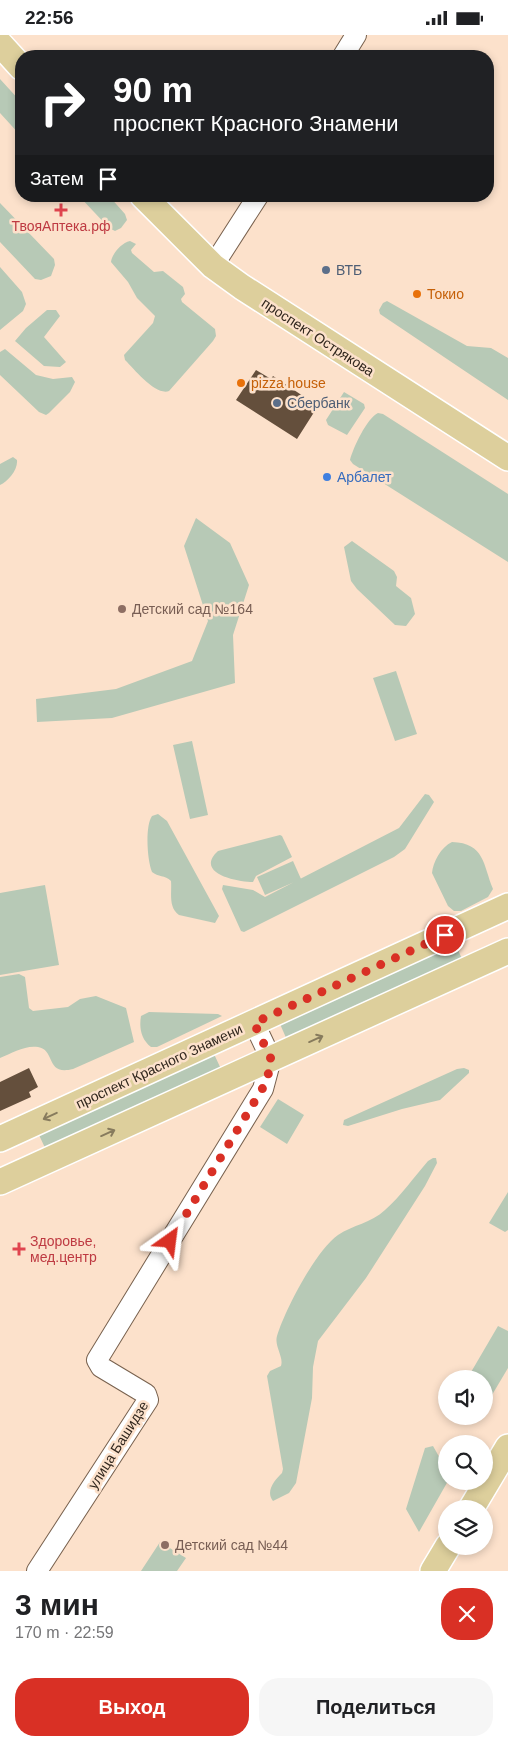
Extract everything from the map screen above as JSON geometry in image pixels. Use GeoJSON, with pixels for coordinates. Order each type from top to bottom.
{"type":"FeatureCollection","features":[{"type":"Feature","properties":{"kind":"main road"},"geometry":{"type":"LineString","coordinates":[[0,45],[15,61]]}},
{"type":"Feature","properties":{"kind":"main road","name":"проспект Острякова"},"geometry":{"type":"LineString","coordinates":[[149,202],[213,266],[242,287],[508,458]]}},
{"type":"Feature","properties":{"kind":"main road"},"geometry":{"type":"LineString","coordinates":[[503,909],[508,935]]}},
{"type":"Feature","properties":{"kind":"main road","name":"проспект Красного Знамени"},"geometry":{"type":"LineString","coordinates":[[0,1139],[503,909]]}},
{"type":"Feature","properties":{"kind":"main road"},"geometry":{"type":"LineString","coordinates":[[0,1182],[508,951]]}},
{"type":"Feature","properties":{"kind":"main road"},"geometry":{"type":"LineString","coordinates":[[476,1500],[508,1447]]}},
{"type":"Feature","properties":{"kind":"main road"},"geometry":{"type":"LineString","coordinates":[[433,1571],[443,1555]]}},
{"type":"Feature","properties":{"kind":"street"},"geometry":{"type":"LineString","coordinates":[[347,50],[356,35]]}},
{"type":"Feature","properties":{"kind":"street"},"geometry":{"type":"LineString","coordinates":[[213,266],[254,202]]}},
{"type":"Feature","properties":{"kind":"street"},"geometry":{"type":"LineString","coordinates":[[254,1023],[271,1059]]}},
{"type":"Feature","properties":{"kind":"street","name":"улица Башидзе"},"geometry":{"type":"LineString","coordinates":[[37,1571],[148,1400],[146,1394],[101,1367],[97,1360],[263,1089],[271,1059]]}},
{"type":"Feature","properties":{"kind":"green space"},"geometry":{"type":"Polygon","coordinates":[[[0,79],[15,95],[15,129],[0,113],[0,79]]]}},
{"type":"Feature","properties":{"kind":"green space"},"geometry":{"type":"Polygon","coordinates":[[[85,202],[114,202],[125,214],[127,220],[121,228],[115,231],[109,228],[85,202]]]}},
{"type":"Feature","properties":{"kind":"green space"},"geometry":{"type":"Polygon","coordinates":[[[0,203],[54,259],[55,265],[51,276],[41,280],[35,279],[0,242],[0,203]]]}},
{"type":"Feature","properties":{"kind":"green space"},"geometry":{"type":"Polygon","coordinates":[[[130,241],[136,244],[131,250],[132,253],[154,272],[163,271],[183,287],[185,294],[181,299],[182,302],[215,329],[216,336],[213,341],[169,391],[164,392],[152,386],[125,360],[124,355],[153,323],[155,316],[137,298],[128,282],[111,262],[118,249],[130,241]]]}},
{"type":"Feature","properties":{"kind":"green space"},"geometry":{"type":"Polygon","coordinates":[[[0,267],[22,292],[26,304],[23,311],[0,330],[0,267]]]}},
{"type":"Feature","properties":{"kind":"green space"},"geometry":{"type":"Polygon","coordinates":[[[387,301],[467,346],[491,348],[508,358],[508,400],[380,314],[379,310],[383,303],[387,301]]]}},
{"type":"Feature","properties":{"kind":"green space"},"geometry":{"type":"Polygon","coordinates":[[[47,310],[56,310],[60,316],[44,337],[66,362],[60,367],[44,366],[15,341],[26,328],[47,310]]]}},
{"type":"Feature","properties":{"kind":"green space"},"geometry":{"type":"Polygon","coordinates":[[[5,349],[36,375],[53,379],[72,377],[75,382],[70,392],[46,415],[39,412],[0,375],[0,352],[5,349]]]}},
{"type":"Feature","properties":{"kind":"green space"},"geometry":{"type":"Polygon","coordinates":[[[344,392],[364,404],[365,408],[347,435],[328,425],[326,420],[344,392]]]}},
{"type":"Feature","properties":{"kind":"green space"},"geometry":{"type":"Polygon","coordinates":[[[378,413],[383,414],[508,494],[508,562],[353,464],[350,460],[357,441],[369,421],[378,413]]]}},
{"type":"Feature","properties":{"kind":"green space"},"geometry":{"type":"Polygon","coordinates":[[[13,457],[17,460],[16,468],[9,478],[0,485],[0,464],[13,457]]]}},
{"type":"Feature","properties":{"kind":"green space"},"geometry":{"type":"Polygon","coordinates":[[[196,518],[230,543],[249,585],[233,635],[235,683],[112,718],[37,722],[36,699],[116,689],[192,661],[208,621],[184,546],[196,518]]]}},
{"type":"Feature","properties":{"kind":"green space"},"geometry":{"type":"Polygon","coordinates":[[[352,541],[394,571],[397,577],[396,586],[411,598],[415,614],[406,626],[395,625],[351,581],[344,547],[352,541]]]}},
{"type":"Feature","properties":{"kind":"green space"},"geometry":{"type":"Polygon","coordinates":[[[396,671],[417,734],[395,741],[373,678],[396,671]]]}},
{"type":"Feature","properties":{"kind":"green space"},"geometry":{"type":"Polygon","coordinates":[[[192,741],[208,815],[190,819],[173,745],[192,741]]]}},
{"type":"Feature","properties":{"kind":"green space"},"geometry":{"type":"Polygon","coordinates":[[[425,794],[429,795],[434,802],[405,849],[394,857],[244,932],[241,931],[222,889],[223,885],[253,890],[265,897],[399,828],[425,794]]]}},
{"type":"Feature","properties":{"kind":"green space"},"geometry":{"type":"Polygon","coordinates":[[[158,814],[167,821],[219,916],[215,923],[179,915],[172,904],[171,881],[152,872],[148,852],[148,827],[152,816],[158,814]]]}},
{"type":"Feature","properties":{"kind":"green space"},"geometry":{"type":"Polygon","coordinates":[[[280,835],[292,857],[256,876],[253,882],[220,875],[211,865],[212,859],[218,851],[280,835]]]}},
{"type":"Feature","properties":{"kind":"green space"},"geometry":{"type":"Polygon","coordinates":[[[452,842],[463,843],[477,851],[493,889],[488,897],[461,911],[454,911],[448,906],[432,873],[438,855],[444,847],[452,842]]]}},
{"type":"Feature","properties":{"kind":"green space"},"geometry":{"type":"Polygon","coordinates":[[[293,861],[301,879],[265,895],[257,877],[293,861]]]}},
{"type":"Feature","properties":{"kind":"green space"},"geometry":{"type":"Polygon","coordinates":[[[45,885],[59,965],[0,975],[0,893],[45,885]]]}},
{"type":"Feature","properties":{"kind":"green space"},"geometry":{"type":"Polygon","coordinates":[[[455,943],[462,959],[287,1040],[280,1024],[455,943]]]}},
{"type":"Feature","properties":{"kind":"green space"},"geometry":{"type":"Polygon","coordinates":[[[19,974],[25,977],[29,1008],[33,1011],[68,1007],[80,999],[96,996],[126,1008],[134,1042],[73,1069],[58,1069],[54,1066],[44,1049],[38,1047],[23,1048],[0,1058],[0,977],[19,974]]]}},
{"type":"Feature","properties":{"kind":"green space"},"geometry":{"type":"Polygon","coordinates":[[[149,1012],[218,1014],[222,1016],[157,1047],[151,1047],[143,1037],[140,1025],[141,1016],[149,1012]]]}},
{"type":"Feature","properties":{"kind":"green space"},"geometry":{"type":"Polygon","coordinates":[[[214,1054],[221,1069],[46,1150],[39,1135],[214,1054]]]}},
{"type":"Feature","properties":{"kind":"green space"},"geometry":{"type":"Polygon","coordinates":[[[464,1068],[469,1070],[469,1073],[440,1100],[402,1109],[348,1126],[343,1125],[344,1120],[457,1069],[464,1068]]]}},
{"type":"Feature","properties":{"kind":"green space"},"geometry":{"type":"Polygon","coordinates":[[[278,1099],[304,1115],[287,1144],[260,1127],[278,1099]]]}},
{"type":"Feature","properties":{"kind":"green space"},"geometry":{"type":"Polygon","coordinates":[[[436,1158],[437,1163],[425,1186],[366,1278],[318,1341],[313,1367],[312,1398],[296,1483],[289,1493],[273,1501],[270,1490],[283,1469],[267,1376],[270,1371],[281,1366],[282,1363],[276,1340],[287,1311],[302,1281],[320,1253],[329,1243],[338,1235],[374,1218],[385,1210],[402,1193],[428,1161],[436,1158]]]}},
{"type":"Feature","properties":{"kind":"green space"},"geometry":{"type":"Polygon","coordinates":[[[508,1192],[508,1230],[505,1232],[489,1223],[508,1192]]]}},
{"type":"Feature","properties":{"kind":"green space"},"geometry":{"type":"Polygon","coordinates":[[[498,1326],[508,1331],[508,1368],[493,1393],[493,1370],[472,1370],[498,1326]]]}},
{"type":"Feature","properties":{"kind":"green space"},"geometry":{"type":"Polygon","coordinates":[[[433,1446],[438,1455],[438,1490],[443,1490],[419,1532],[406,1509],[425,1448],[433,1446]]]}},
{"type":"Feature","properties":{"kind":"green space","name":"Детский сад №44"},"geometry":{"type":"Polygon","coordinates":[[[160,1542],[186,1558],[177,1571],[141,1571],[160,1542]]]}},
{"type":"Feature","properties":{"kind":"building","name":"Сбербанк"},"geometry":{"type":"Polygon","coordinates":[[[256,370],[271,379],[273,376],[318,406],[297,439],[236,400],[256,370]]]}},
{"type":"Feature","properties":{"kind":"building"},"geometry":{"type":"Polygon","coordinates":[[[29,1068],[38,1087],[29,1092],[31,1097],[0,1111],[0,1082],[29,1068]]]}},
{"type":"Feature","properties":{"kind":"place","name":"ТвояАптека.рф"},"geometry":{"type":"Point","coordinates":[61,210]}},
{"type":"Feature","properties":{"kind":"place","name":"ВТБ"},"geometry":{"type":"Point","coordinates":[326,270]}},
{"type":"Feature","properties":{"kind":"place","name":"Токио"},"geometry":{"type":"Point","coordinates":[417,294]}},
{"type":"Feature","properties":{"kind":"place","name":"pizza house"},"geometry":{"type":"Point","coordinates":[241,383]}},
{"type":"Feature","properties":{"kind":"place","name":"Сбербанк"},"geometry":{"type":"Point","coordinates":[277,403]}},
{"type":"Feature","properties":{"kind":"place","name":"Арбалет"},"geometry":{"type":"Point","coordinates":[327,477]}},
{"type":"Feature","properties":{"kind":"place","name":"Детский сад №164"},"geometry":{"type":"Point","coordinates":[122,609]}},
{"type":"Feature","properties":{"kind":"place","name":"Здоровье, мед.центр"},"geometry":{"type":"Point","coordinates":[19,1249]}},
{"type":"Feature","properties":{"kind":"place","name":"Детский сад №44"},"geometry":{"type":"Point","coordinates":[165,1545]}},
{"type":"Feature","properties":{"kind":"route"},"geometry":{"type":"LineString","coordinates":[[170,1241],[267,1081],[271,1059],[254,1023],[445,935]]}}]}
